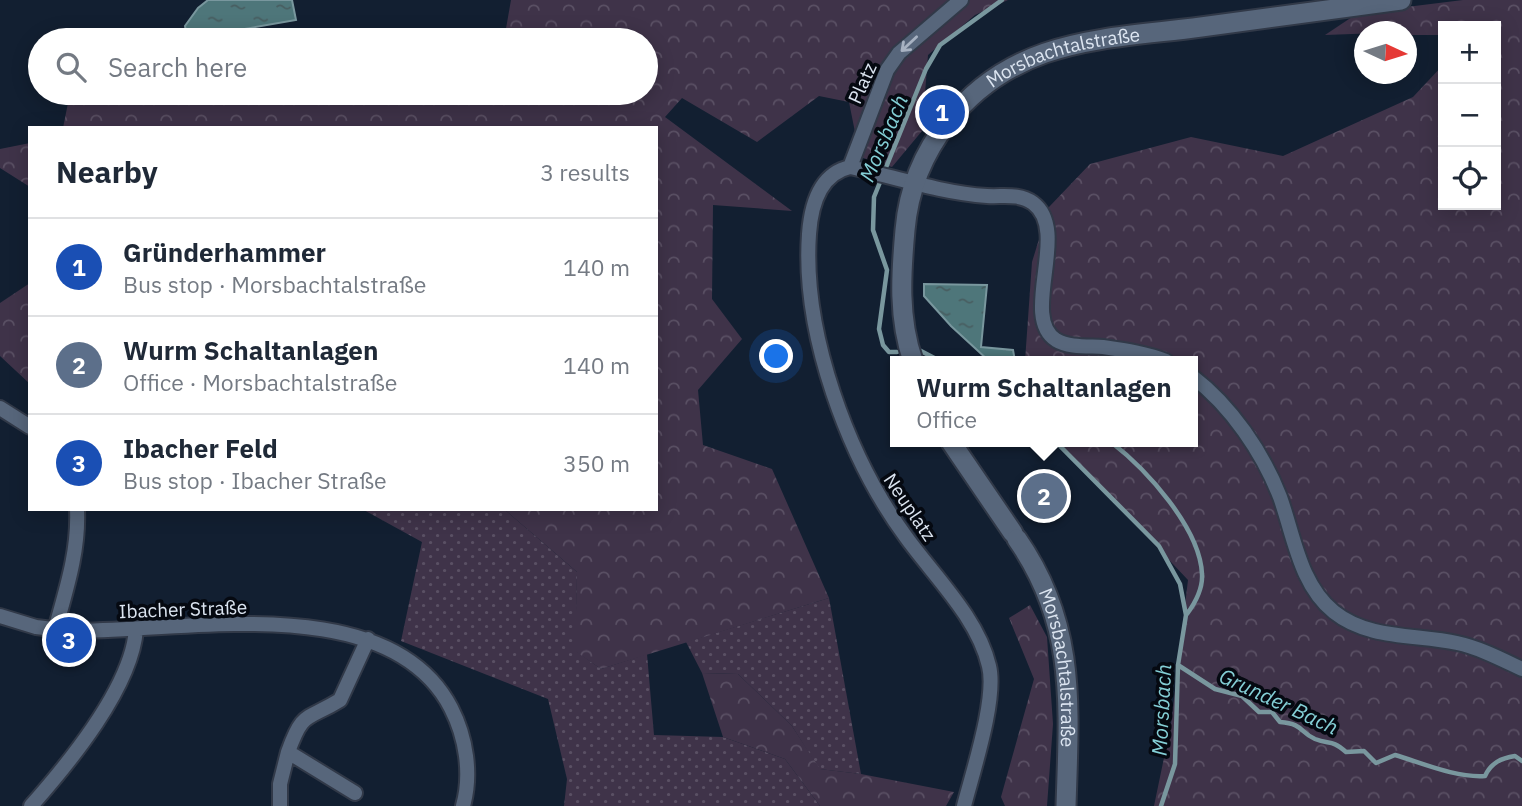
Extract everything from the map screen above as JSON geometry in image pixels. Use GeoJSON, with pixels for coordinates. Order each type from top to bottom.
{"type":"FeatureCollection","features":[{"type":"Feature","properties":{"kind":"main road","name":"Morsbachtalstraße"},"geometry":{"type":"LineString","coordinates":[[912,356],[901,305],[901,267],[906,214],[914,182],[923,159],[949,119],[999,77],[1043,53],[1079,43],[1401,0]]}},
{"type":"Feature","properties":{"kind":"main road","name":"Morsbachtalstraße"},"geometry":{"type":"LineString","coordinates":[[954,447],[1046,587],[1063,644],[1067,690],[1066,806]]}},
{"type":"Feature","properties":{"kind":"street","name":"Platz"},"geometry":{"type":"LineString","coordinates":[[850,167],[887,69],[900,53],[961,0]]}},
{"type":"Feature","properties":{"kind":"street"},"geometry":{"type":"LineString","coordinates":[[850,167],[976,195],[1013,195],[1033,203],[1043,215],[1046,228],[1044,327],[1054,339],[1065,344],[1133,351],[1150,356]]}},
{"type":"Feature","properties":{"kind":"street","name":"Neuplatz"},"geometry":{"type":"LineString","coordinates":[[850,167],[834,174],[822,185],[811,217],[807,272],[812,311],[856,454],[886,509],[966,618],[989,664],[991,688],[964,806]]}},
{"type":"Feature","properties":{"kind":"street"},"geometry":{"type":"LineString","coordinates":[[1198,381],[1217,398],[1261,460],[1279,495],[1306,575],[1319,597],[1335,613],[1379,633],[1473,647],[1522,669]]}},
{"type":"Feature","properties":{"kind":"street"},"geometry":{"type":"LineString","coordinates":[[0,408],[28,426]]}},
{"type":"Feature","properties":{"kind":"street"},"geometry":{"type":"LineString","coordinates":[[55,630],[74,558],[78,534],[77,511]]}},
{"type":"Feature","properties":{"kind":"street","name":"Ibacher Straße"},"geometry":{"type":"LineString","coordinates":[[0,616],[55,630],[279,626],[321,628],[368,639],[412,661],[443,694],[464,740],[467,779],[463,806]]}},
{"type":"Feature","properties":{"kind":"street"},"geometry":{"type":"LineString","coordinates":[[31,806],[80,751],[134,653],[136,629]]}},
{"type":"Feature","properties":{"kind":"street"},"geometry":{"type":"LineString","coordinates":[[280,806],[280,784],[294,734],[307,714],[340,700],[368,639]]}},
{"type":"Feature","properties":{"kind":"street"},"geometry":{"type":"LineString","coordinates":[[288,752],[355,793]]}},
{"type":"Feature","properties":{"kind":"green space"},"geometry":{"type":"Polygon","coordinates":[[[511,0],[1008,0],[975,15],[928,55],[922,131],[892,167],[860,157],[849,102],[819,96],[757,142],[682,98],[665,117],[792,211],[713,205],[712,299],[742,339],[698,390],[703,445],[772,469],[829,598],[601,669],[575,651],[577,572],[506,511],[658,511],[658,126],[63,126],[68,105],[658,105],[658,28],[506,28],[511,0]]]}},
{"type":"Feature","properties":{"kind":"green space"},"geometry":{"type":"Polygon","coordinates":[[[1463,0],[1522,0],[1522,806],[1154,806],[1171,724],[1188,580],[1063,447],[1198,447],[1198,356],[1025,356],[1032,262],[1049,207],[1090,164],[1191,137],[1283,156],[1413,97],[1438,70],[1438,210],[1501,210],[1501,21],[1438,21],[1438,35],[1417,35],[1417,21],[1354,21],[1354,34],[1325,35],[1358,13],[1463,0]]]}},
{"type":"Feature","properties":{"kind":"green space"},"geometry":{"type":"Polygon","coordinates":[[[28,143],[28,186],[0,168],[0,149],[28,143]]]}},
{"type":"Feature","properties":{"kind":"green space"},"geometry":{"type":"Polygon","coordinates":[[[28,284],[28,382],[0,356],[0,303],[28,284]]]}},
{"type":"Feature","properties":{"kind":"green space"},"geometry":{"type":"Polygon","coordinates":[[[366,511],[506,511],[577,572],[576,651],[601,669],[647,654],[654,735],[723,737],[785,759],[820,806],[564,806],[567,779],[548,699],[401,641],[422,542],[366,511]]]}},
{"type":"Feature","properties":{"kind":"green space"},"geometry":{"type":"Polygon","coordinates":[[[829,598],[861,774],[819,769],[792,726],[738,674],[702,673],[686,642],[829,598]]]}},
{"type":"Feature","properties":{"kind":"green space"},"geometry":{"type":"Polygon","coordinates":[[[1030,605],[1047,637],[1053,724],[1047,806],[1005,806],[1001,797],[1034,679],[1009,618],[1030,605]]]}},
{"type":"Feature","properties":{"kind":"green space"},"geometry":{"type":"Polygon","coordinates":[[[702,673],[738,674],[792,726],[820,769],[954,792],[946,806],[820,806],[785,759],[723,737],[702,673]]]}},
{"type":"Feature","properties":{"kind":"water"},"geometry":{"type":"Polygon","coordinates":[[[208,0],[292,0],[296,20],[250,28],[185,28],[198,8],[208,0]]]}},
{"type":"Feature","properties":{"kind":"water"},"geometry":{"type":"Polygon","coordinates":[[[924,284],[987,285],[981,347],[1013,350],[1014,356],[984,356],[924,296],[924,284]]]}},
{"type":"Feature","properties":{"kind":"waterway","name":"Morsbach"},"geometry":{"type":"LineString","coordinates":[[897,352],[889,352],[883,345],[879,329],[887,270],[873,230],[874,197],[926,69],[940,45],[1002,0]]}},
{"type":"Feature","properties":{"kind":"waterway","name":"Morsbach"},"geometry":{"type":"LineString","coordinates":[[919,350],[930,356]]}},
{"type":"Feature","properties":{"kind":"waterway","name":"Morsbach"},"geometry":{"type":"LineString","coordinates":[[1061,447],[1159,546],[1180,584],[1186,615],[1178,665],[1175,764],[1161,806]]}},
{"type":"Feature","properties":{"kind":"waterway","name":"Morsbach"},"geometry":{"type":"LineString","coordinates":[[1117,447],[1155,484],[1182,519],[1192,538],[1199,556],[1202,580],[1198,596],[1187,614]]}},
{"type":"Feature","properties":{"kind":"waterway","name":"Grunder Bach"},"geometry":{"type":"LineString","coordinates":[[1178,665],[1215,689],[1242,696],[1259,712],[1272,712],[1280,722],[1293,725],[1346,752],[1364,751],[1376,763],[1395,755],[1451,772],[1485,776],[1493,764],[1501,760],[1515,756],[1522,761]]}},
{"type":"Feature","properties":{"kind":"place","name":"Gründerhammer"},"geometry":{"type":"Point","coordinates":[942,112]}},
{"type":"Feature","properties":{"kind":"place","name":"Wurm Schaltanlagen"},"geometry":{"type":"Point","coordinates":[1044,496]}},
{"type":"Feature","properties":{"kind":"place","name":"Ibacher Feld"},"geometry":{"type":"Point","coordinates":[69,640]}}]}
